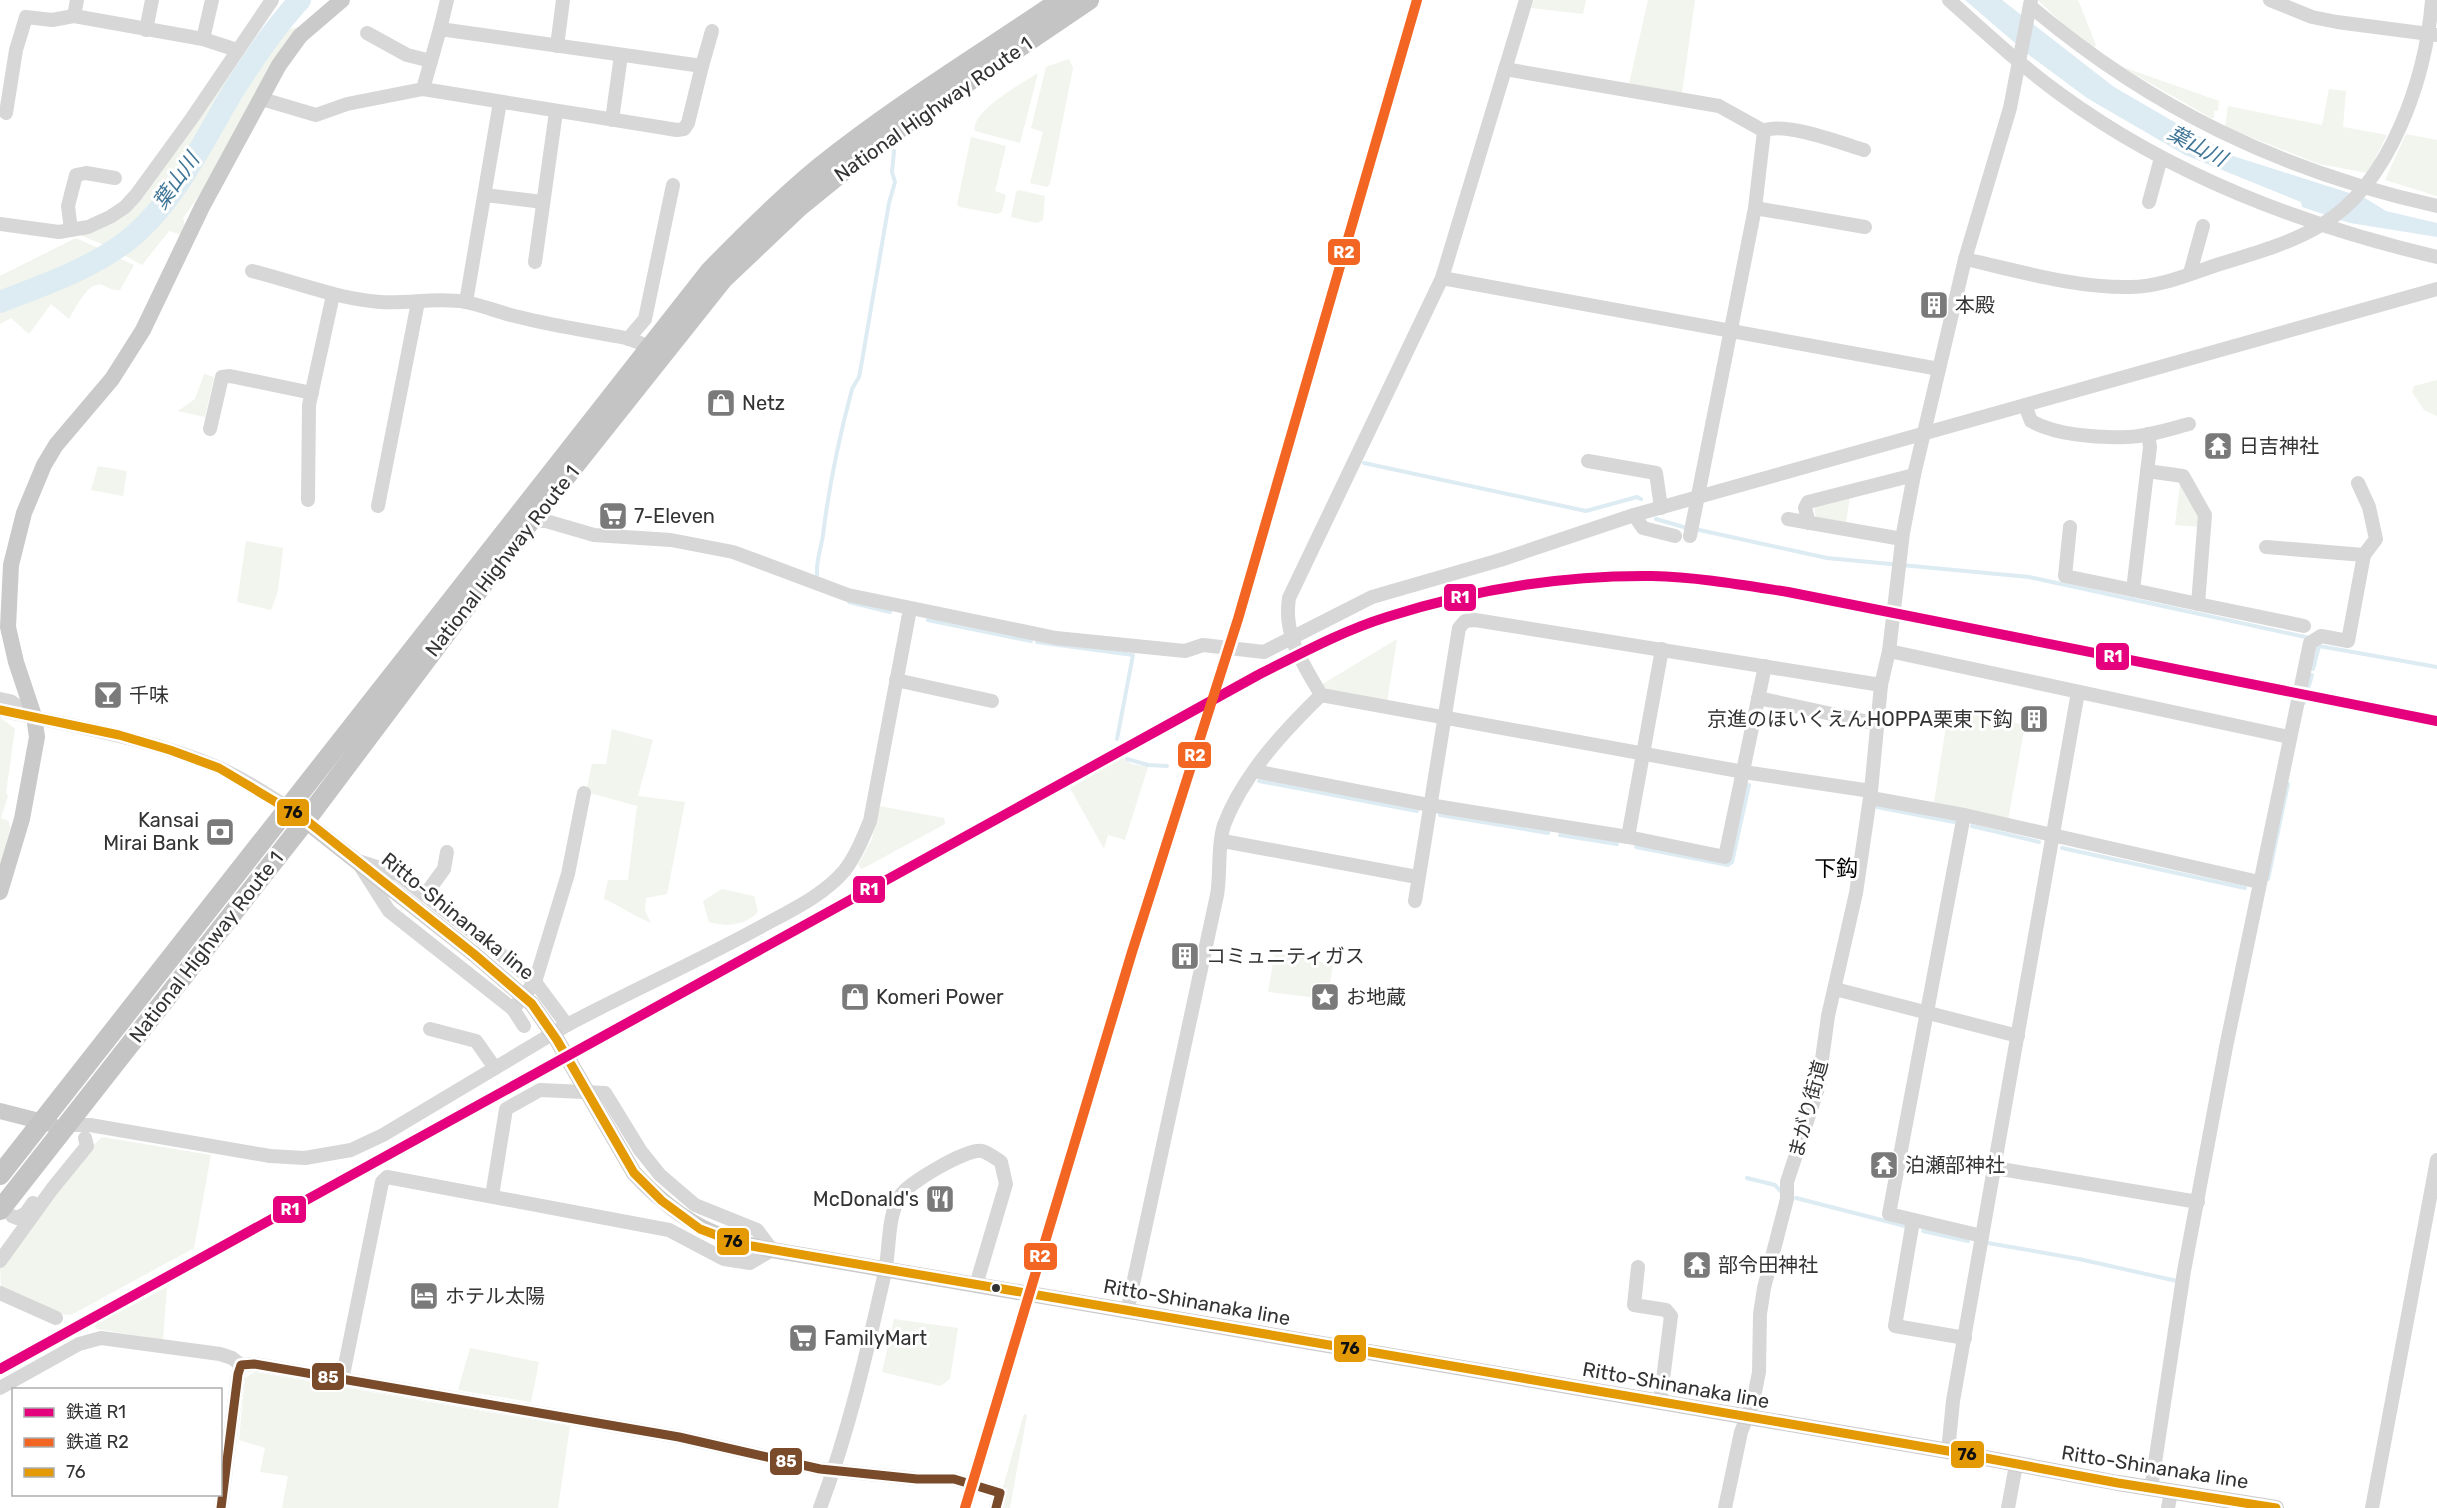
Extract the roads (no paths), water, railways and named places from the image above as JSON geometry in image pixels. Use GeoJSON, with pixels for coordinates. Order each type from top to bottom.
{"type":"FeatureCollection","features":[{"type":"Feature","properties":{"kind":"highway","name":"National Highway Route 1"},"geometry":{"type":"LineString","coordinates":[[659,349],[710,271],[771,209],[871,129],[1060,0]]}},
{"type":"Feature","properties":{"kind":"highway","name":"National Highway Route 1"},"geometry":{"type":"LineString","coordinates":[[0,1175],[289,808],[659,349],[723,279],[798,207],[879,142],[1089,0]]}},
{"type":"Feature","properties":{"kind":"highway","name":"National Highway Route 1"},"geometry":{"type":"LineString","coordinates":[[6,1213],[67,1125],[306,820],[523,518]]}},
{"type":"Feature","properties":{"kind":"main road"},"geometry":{"type":"LineString","coordinates":[[0,892],[31,780],[37,737],[34,716],[16,662],[8,627],[11,566],[24,513],[44,465],[56,444],[112,379],[143,330],[202,207],[279,65],[300,36],[342,0]]}},
{"type":"Feature","properties":{"kind":"main road","name":"Ritto-Shinanaka line"},"geometry":{"type":"LineString","coordinates":[[289,808],[474,954],[532,1004],[557,1040],[634,1173],[662,1201],[700,1229],[740,1244],[1747,1419],[1948,1451],[2151,1489],[2169,1500],[2276,1508]]}},
{"type":"Feature","properties":{"kind":"main road"},"geometry":{"type":"LineString","coordinates":[[0,1111],[42,1123],[67,1125]]}},
{"type":"Feature","properties":{"kind":"street"},"geometry":{"type":"LineString","coordinates":[[74,16],[77,0]]}},
{"type":"Feature","properties":{"kind":"street"},"geometry":{"type":"LineString","coordinates":[[146,30],[152,0]]}},
{"type":"Feature","properties":{"kind":"street"},"geometry":{"type":"LineString","coordinates":[[203,39],[212,0]]}},
{"type":"Feature","properties":{"kind":"street"},"geometry":{"type":"LineString","coordinates":[[0,224],[59,232],[88,227],[110,218],[136,195],[272,0]]}},
{"type":"Feature","properties":{"kind":"street"},"geometry":{"type":"LineString","coordinates":[[423,89],[447,0]]}},
{"type":"Feature","properties":{"kind":"street"},"geometry":{"type":"LineString","coordinates":[[557,46],[563,0]]}},
{"type":"Feature","properties":{"kind":"street"},"geometry":{"type":"LineString","coordinates":[[1321,695],[1292,638],[1286,618],[1289,598],[1442,278],[1526,0]]}},
{"type":"Feature","properties":{"kind":"street"},"geometry":{"type":"LineString","coordinates":[[1948,0],[2062,95],[2161,158],[2239,194],[2321,225],[2437,257]]}},
{"type":"Feature","properties":{"kind":"street"},"geometry":{"type":"LineString","coordinates":[[2270,0],[2312,16],[2337,22],[2433,34]]}},
{"type":"Feature","properties":{"kind":"street"},"geometry":{"type":"LineString","coordinates":[[1965,260],[2095,286],[2152,285],[2293,239],[2321,225],[2365,187],[2381,166],[2395,138],[2433,34],[2432,0]]}},
{"type":"Feature","properties":{"kind":"street"},"geometry":{"type":"LineString","coordinates":[[2030,6],[2088,54],[2165,104],[2277,157],[2365,187],[2437,206]]}},
{"type":"Feature","properties":{"kind":"street","name":"まがり街道"},"geometry":{"type":"LineString","coordinates":[[1725,1508],[1741,1432],[1754,1402],[1759,1372],[1760,1314],[1764,1288],[1787,1198],[1787,1182],[1804,1137],[1818,1088],[1828,1016],[1856,894],[1871,794],[1881,685],[1889,651],[1902,539],[1914,475],[1965,260],[2007,120],[2030,6]]}},
{"type":"Feature","properties":{"kind":"street"},"geometry":{"type":"LineString","coordinates":[[6,113],[16,50],[26,17],[52,20],[74,16],[203,39],[237,50]]}},
{"type":"Feature","properties":{"kind":"street"},"geometry":{"type":"LineString","coordinates":[[440,30],[702,66]]}},
{"type":"Feature","properties":{"kind":"street"},"geometry":{"type":"LineString","coordinates":[[262,99],[316,115],[347,104],[423,89],[556,112],[684,129],[712,31]]}},
{"type":"Feature","properties":{"kind":"street"},"geometry":{"type":"LineString","coordinates":[[367,33],[407,55],[431,61]]}},
{"type":"Feature","properties":{"kind":"street"},"geometry":{"type":"LineString","coordinates":[[612,120],[621,55]]}},
{"type":"Feature","properties":{"kind":"street"},"geometry":{"type":"LineString","coordinates":[[1505,69],[1719,106],[1764,131]]}},
{"type":"Feature","properties":{"kind":"street"},"geometry":{"type":"LineString","coordinates":[[466,302],[500,102]]}},
{"type":"Feature","properties":{"kind":"street"},"geometry":{"type":"LineString","coordinates":[[535,262],[556,112]]}},
{"type":"Feature","properties":{"kind":"street"},"geometry":{"type":"LineString","coordinates":[[1764,131],[1772,127],[1791,130],[1864,150]]}},
{"type":"Feature","properties":{"kind":"street"},"geometry":{"type":"LineString","coordinates":[[1691,530],[1755,208],[1764,131]]}},
{"type":"Feature","properties":{"kind":"street"},"geometry":{"type":"LineString","coordinates":[[2149,202],[2161,158]]}},
{"type":"Feature","properties":{"kind":"street"},"geometry":{"type":"LineString","coordinates":[[71,230],[68,206],[76,175],[86,173],[116,178]]}},
{"type":"Feature","properties":{"kind":"street"},"geometry":{"type":"LineString","coordinates":[[628,339],[645,319],[674,185]]}},
{"type":"Feature","properties":{"kind":"street"},"geometry":{"type":"LineString","coordinates":[[484,195],[543,202]]}},
{"type":"Feature","properties":{"kind":"street"},"geometry":{"type":"LineString","coordinates":[[1755,208],[1865,227]]}},
{"type":"Feature","properties":{"kind":"street"},"geometry":{"type":"LineString","coordinates":[[2190,273],[2203,225]]}},
{"type":"Feature","properties":{"kind":"street"},"geometry":{"type":"LineString","coordinates":[[252,271],[300,283],[315,291],[333,296],[381,302],[418,302],[434,298],[466,302],[519,317],[628,339],[659,349]]}},
{"type":"Feature","properties":{"kind":"street"},"geometry":{"type":"LineString","coordinates":[[1442,278],[1939,369]]}},
{"type":"Feature","properties":{"kind":"street"},"geometry":{"type":"LineString","coordinates":[[523,518],[546,520],[594,535],[671,540],[733,552],[848,596],[1056,638],[1185,651],[1203,645],[1264,652],[1372,597],[1500,560],[1634,515],[2437,289]]}},
{"type":"Feature","properties":{"kind":"street"},"geometry":{"type":"LineString","coordinates":[[308,500],[309,405],[333,296]]}},
{"type":"Feature","properties":{"kind":"street"},"geometry":{"type":"LineString","coordinates":[[378,506],[418,302]]}},
{"type":"Feature","properties":{"kind":"street"},"geometry":{"type":"LineString","coordinates":[[210,429],[222,377],[230,376],[312,393]]}},
{"type":"Feature","properties":{"kind":"street"},"geometry":{"type":"LineString","coordinates":[[2025,405],[2031,421],[2042,427],[2127,437],[2189,424]]}},
{"type":"Feature","properties":{"kind":"street"},"geometry":{"type":"LineString","coordinates":[[2133,590],[2150,447],[2148,434]]}},
{"type":"Feature","properties":{"kind":"street"},"geometry":{"type":"LineString","coordinates":[[1588,461],[1656,473],[1661,508]]}},
{"type":"Feature","properties":{"kind":"street"},"geometry":{"type":"LineString","coordinates":[[2147,471],[2183,476],[2205,515],[2198,604]]}},
{"type":"Feature","properties":{"kind":"street"},"geometry":{"type":"LineString","coordinates":[[1809,523],[1805,508],[1808,502],[1914,475]]}},
{"type":"Feature","properties":{"kind":"street"},"geometry":{"type":"LineString","coordinates":[[2151,1489],[2180,1299],[2259,882],[2289,737],[2316,640],[2348,641],[2364,555],[2376,539],[2370,507],[2358,483]]}},
{"type":"Feature","properties":{"kind":"street"},"geometry":{"type":"LineString","coordinates":[[1634,515],[1643,528],[1675,536]]}},
{"type":"Feature","properties":{"kind":"street"},"geometry":{"type":"LineString","coordinates":[[1788,519],[1902,539]]}},
{"type":"Feature","properties":{"kind":"street"},"geometry":{"type":"LineString","coordinates":[[2070,527],[2065,576],[2304,626]]}},
{"type":"Feature","properties":{"kind":"street"},"geometry":{"type":"LineString","coordinates":[[2266,548],[2364,555]]}},
{"type":"Feature","properties":{"kind":"street"},"geometry":{"type":"LineString","coordinates":[[67,1125],[88,1131],[270,1156],[305,1158],[351,1150],[382,1135],[567,1025],[794,909],[827,887],[845,870],[859,847],[870,821],[910,609]]}},
{"type":"Feature","properties":{"kind":"street"},"geometry":{"type":"LineString","coordinates":[[1415,901],[1417,877],[1459,628],[1465,621],[1475,620],[1881,685]]}},
{"type":"Feature","properties":{"kind":"street"},"geometry":{"type":"LineString","coordinates":[[1628,837],[1662,649]]}},
{"type":"Feature","properties":{"kind":"street"},"geometry":{"type":"LineString","coordinates":[[1889,651],[2289,737]]}},
{"type":"Feature","properties":{"kind":"street"},"geometry":{"type":"LineString","coordinates":[[1254,771],[1429,805],[1628,837],[1725,857],[1765,666]]}},
{"type":"Feature","properties":{"kind":"street"},"geometry":{"type":"LineString","coordinates":[[896,680],[992,701]]}},
{"type":"Feature","properties":{"kind":"street"},"geometry":{"type":"LineString","coordinates":[[1948,1451],[1953,1401],[2078,692]]}},
{"type":"Feature","properties":{"kind":"street"},"geometry":{"type":"LineString","coordinates":[[1321,695],[1444,719],[1871,794],[2259,882]]}},
{"type":"Feature","properties":{"kind":"street"},"geometry":{"type":"LineString","coordinates":[[1127,1312],[1217,895],[1224,827],[1254,771],[1288,727],[1321,695]]}},
{"type":"Feature","properties":{"kind":"street"},"geometry":{"type":"LineString","coordinates":[[1758,698],[1878,724]]}},
{"type":"Feature","properties":{"kind":"street"},"geometry":{"type":"LineString","coordinates":[[0,699],[10,701],[34,716]]}},
{"type":"Feature","properties":{"kind":"street"},"geometry":{"type":"LineString","coordinates":[[0,710],[119,735],[189,757],[219,768],[289,808]]}},
{"type":"Feature","properties":{"kind":"street"},"geometry":{"type":"LineString","coordinates":[[513,1009],[535,982],[568,874],[584,794]]}},
{"type":"Feature","properties":{"kind":"street"},"geometry":{"type":"LineString","coordinates":[[1964,815],[1929,1013],[1889,1215],[1982,1236]]}},
{"type":"Feature","properties":{"kind":"street"},"geometry":{"type":"LineString","coordinates":[[1222,841],[1417,877]]}},
{"type":"Feature","properties":{"kind":"street"},"geometry":{"type":"LineString","coordinates":[[425,895],[444,869],[447,852]]}},
{"type":"Feature","properties":{"kind":"street"},"geometry":{"type":"LineString","coordinates":[[357,860],[398,874],[425,895],[535,982],[567,1025]]}},
{"type":"Feature","properties":{"kind":"street"},"geometry":{"type":"LineString","coordinates":[[357,860],[389,911],[513,1009],[524,1026]]}},
{"type":"Feature","properties":{"kind":"street"},"geometry":{"type":"LineString","coordinates":[[1835,989],[2018,1036]]}},
{"type":"Feature","properties":{"kind":"street"},"geometry":{"type":"LineString","coordinates":[[438,1027],[476,1041],[495,1068]]}},
{"type":"Feature","properties":{"kind":"street"},"geometry":{"type":"LineString","coordinates":[[342,1380],[382,1182],[387,1177],[669,1230],[724,1259],[750,1263],[772,1250],[757,1230],[695,1205],[660,1175],[640,1150],[605,1093],[540,1090],[506,1109],[492,1196]]}},
{"type":"Feature","properties":{"kind":"street"},"geometry":{"type":"LineString","coordinates":[[6,1213],[17,1218],[26,1213],[63,1161],[88,1131]]}},
{"type":"Feature","properties":{"kind":"street"},"geometry":{"type":"LineString","coordinates":[[0,1261],[52,1189],[87,1146],[88,1131]]}},
{"type":"Feature","properties":{"kind":"street"},"geometry":{"type":"LineString","coordinates":[[820,1508],[835,1468],[858,1392],[886,1269],[895,1207],[901,1195],[912,1183],[969,1152],[981,1151],[1001,1162],[1006,1184],[976,1285]]}},
{"type":"Feature","properties":{"kind":"street"},"geometry":{"type":"LineString","coordinates":[[2372,1508],[2437,1160]]}},
{"type":"Feature","properties":{"kind":"street"},"geometry":{"type":"LineString","coordinates":[[1995,1168],[2198,1202]]}},
{"type":"Feature","properties":{"kind":"street"},"geometry":{"type":"LineString","coordinates":[[1913,1221],[1895,1326],[1965,1338]]}},
{"type":"Feature","properties":{"kind":"street"},"geometry":{"type":"LineString","coordinates":[[1638,1267],[1634,1305],[1666,1310],[1671,1316],[1660,1403]]}},
{"type":"Feature","properties":{"kind":"street"},"geometry":{"type":"LineString","coordinates":[[0,1293],[56,1318]]}},
{"type":"Feature","properties":{"kind":"street"},"geometry":{"type":"LineString","coordinates":[[0,1388],[79,1344],[101,1338],[220,1354],[232,1358],[241,1365],[254,1364],[679,1437],[820,1469],[835,1468],[926,1479],[954,1479],[1000,1492],[996,1508]]}},
{"type":"Feature","properties":{"kind":"street"},"geometry":{"type":"LineString","coordinates":[[221,1508],[241,1365]]}},
{"type":"Feature","properties":{"kind":"street"},"geometry":{"type":"LineString","coordinates":[[2008,1508],[2016,1465]]}},
{"type":"Feature","properties":{"kind":"water"},"geometry":{"type":"Polygon","coordinates":[[[1965,0],[2002,0],[2114,87],[2233,156],[2365,198],[2386,211],[2437,223],[2437,237],[2350,223],[2302,207],[2301,202],[2185,155],[2087,98],[2029,55],[1965,0]]]}},
{"type":"Feature","properties":{"kind":"waterway","name":"葉山川"},"geometry":{"type":"LineString","coordinates":[[0,302],[62,278],[106,255],[139,231],[171,194],[250,65],[300,0]]}},
{"type":"Feature","properties":{"kind":"waterway"},"geometry":{"type":"LineString","coordinates":[[817,575],[835,462],[852,389],[859,377],[889,203],[895,182],[892,172],[894,151]]}},
{"type":"Feature","properties":{"kind":"waterway"},"geometry":{"type":"LineString","coordinates":[[1364,463],[1586,511],[1637,497],[1641,499]]}},
{"type":"Feature","properties":{"kind":"waterway"},"geometry":{"type":"LineString","coordinates":[[1656,519],[1687,528]]}},
{"type":"Feature","properties":{"kind":"waterway"},"geometry":{"type":"LineString","coordinates":[[1695,529],[1827,558],[2029,577],[2310,638]]}},
{"type":"Feature","properties":{"kind":"waterway"},"geometry":{"type":"LineString","coordinates":[[849,602],[890,612]]}},
{"type":"Feature","properties":{"kind":"waterway"},"geometry":{"type":"LineString","coordinates":[[928,620],[1031,641]]}},
{"type":"Feature","properties":{"kind":"waterway"},"geometry":{"type":"LineString","coordinates":[[1037,642],[1133,655],[1117,739]]}},
{"type":"Feature","properties":{"kind":"waterway"},"geometry":{"type":"LineString","coordinates":[[2313,669],[2319,646],[2437,667]]}},
{"type":"Feature","properties":{"kind":"waterway"},"geometry":{"type":"LineString","coordinates":[[2304,703],[2312,675]]}},
{"type":"Feature","properties":{"kind":"waterway"},"geometry":{"type":"LineString","coordinates":[[1127,759],[1148,765],[1167,766]]}},
{"type":"Feature","properties":{"kind":"waterway"},"geometry":{"type":"LineString","coordinates":[[1259,781],[1417,811]]}},
{"type":"Feature","properties":{"kind":"waterway"},"geometry":{"type":"LineString","coordinates":[[2268,879],[2288,784]]}},
{"type":"Feature","properties":{"kind":"waterway"},"geometry":{"type":"LineString","coordinates":[[1636,847],[1728,865],[1732,862],[1749,785]]}},
{"type":"Feature","properties":{"kind":"waterway"},"geometry":{"type":"LineString","coordinates":[[1877,807],[1954,822]]}},
{"type":"Feature","properties":{"kind":"waterway"},"geometry":{"type":"LineString","coordinates":[[1440,815],[1548,833]]}},
{"type":"Feature","properties":{"kind":"waterway"},"geometry":{"type":"LineString","coordinates":[[1972,826],[2039,842]]}},
{"type":"Feature","properties":{"kind":"waterway"},"geometry":{"type":"LineString","coordinates":[[1560,835],[1617,844]]}},
{"type":"Feature","properties":{"kind":"waterway"},"geometry":{"type":"LineString","coordinates":[[2062,848],[2245,888]]}},
{"type":"Feature","properties":{"kind":"waterway"},"geometry":{"type":"LineString","coordinates":[[1747,1178],[1775,1185],[1783,1194]]}},
{"type":"Feature","properties":{"kind":"waterway"},"geometry":{"type":"LineString","coordinates":[[1796,1198],[1905,1226]]}},
{"type":"Feature","properties":{"kind":"waterway"},"geometry":{"type":"LineString","coordinates":[[1923,1231],[1968,1241]]}},
{"type":"Feature","properties":{"kind":"waterway"},"geometry":{"type":"LineString","coordinates":[[1988,1243],[2079,1259],[2177,1281]]}},
{"type":"Feature","properties":{"kind":"railway"},"geometry":{"type":"LineString","coordinates":[[0,1369],[1258,675],[1354,629],[1419,607],[1484,592],[1551,581],[1618,576],[1703,580],[1788,592],[2437,721]]}},
{"type":"Feature","properties":{"kind":"rail line","name":"R2"},"geometry":{"type":"LineString","coordinates":[[965,1508],[1132,952],[1238,619],[1417,0]]}},
{"type":"Feature","properties":{"kind":"rail line","name":"R1"},"geometry":{"type":"LineString","coordinates":[[0,1369],[1258,675],[1354,629],[1419,607],[1484,592],[1551,581],[1618,576],[1703,580],[1788,592],[2437,721]]}},
{"type":"Feature","properties":{"kind":"place","name":"本殿"},"geometry":{"type":"Point","coordinates":[1934,305]}},
{"type":"Feature","properties":{"kind":"place","name":"Netz"},"geometry":{"type":"Point","coordinates":[721,403]}},
{"type":"Feature","properties":{"kind":"place","name":"日吉神社"},"geometry":{"type":"Point","coordinates":[2218,446]}},
{"type":"Feature","properties":{"kind":"place","name":"7-Eleven"},"geometry":{"type":"Point","coordinates":[613,516]}},
{"type":"Feature","properties":{"kind":"place","name":"千味"},"geometry":{"type":"Point","coordinates":[108,695]}},
{"type":"Feature","properties":{"kind":"place","name":"京進のほいくえんHOPPA栗東下鈎"},"geometry":{"type":"Point","coordinates":[2034,719]}},
{"type":"Feature","properties":{"kind":"place","name":"Kansai Mirai Bank"},"geometry":{"type":"Point","coordinates":[220,832]}},
{"type":"Feature","properties":{"kind":"place","name":"コミュニティガス"},"geometry":{"type":"Point","coordinates":[1185,956]}},
{"type":"Feature","properties":{"kind":"place","name":"Komeri Power"},"geometry":{"type":"Point","coordinates":[855,997]}},
{"type":"Feature","properties":{"kind":"place","name":"お地蔵"},"geometry":{"type":"Point","coordinates":[1325,997]}},
{"type":"Feature","properties":{"kind":"place","name":"泊瀬部神社"},"geometry":{"type":"Point","coordinates":[1884,1165]}},
{"type":"Feature","properties":{"kind":"place","name":"McDonald's"},"geometry":{"type":"Point","coordinates":[940,1199]}},
{"type":"Feature","properties":{"kind":"place","name":"部令田神社"},"geometry":{"type":"Point","coordinates":[1697,1265]}},
{"type":"Feature","properties":{"kind":"place","name":"ホテル太陽"},"geometry":{"type":"Point","coordinates":[424,1296]}},
{"type":"Feature","properties":{"kind":"place","name":"FamilyMart"},"geometry":{"type":"Point","coordinates":[803,1338]}},
{"type":"Feature","properties":{"kind":"district","name":"下鈎"},"geometry":{"type":"Point","coordinates":[1836,868]}}]}
